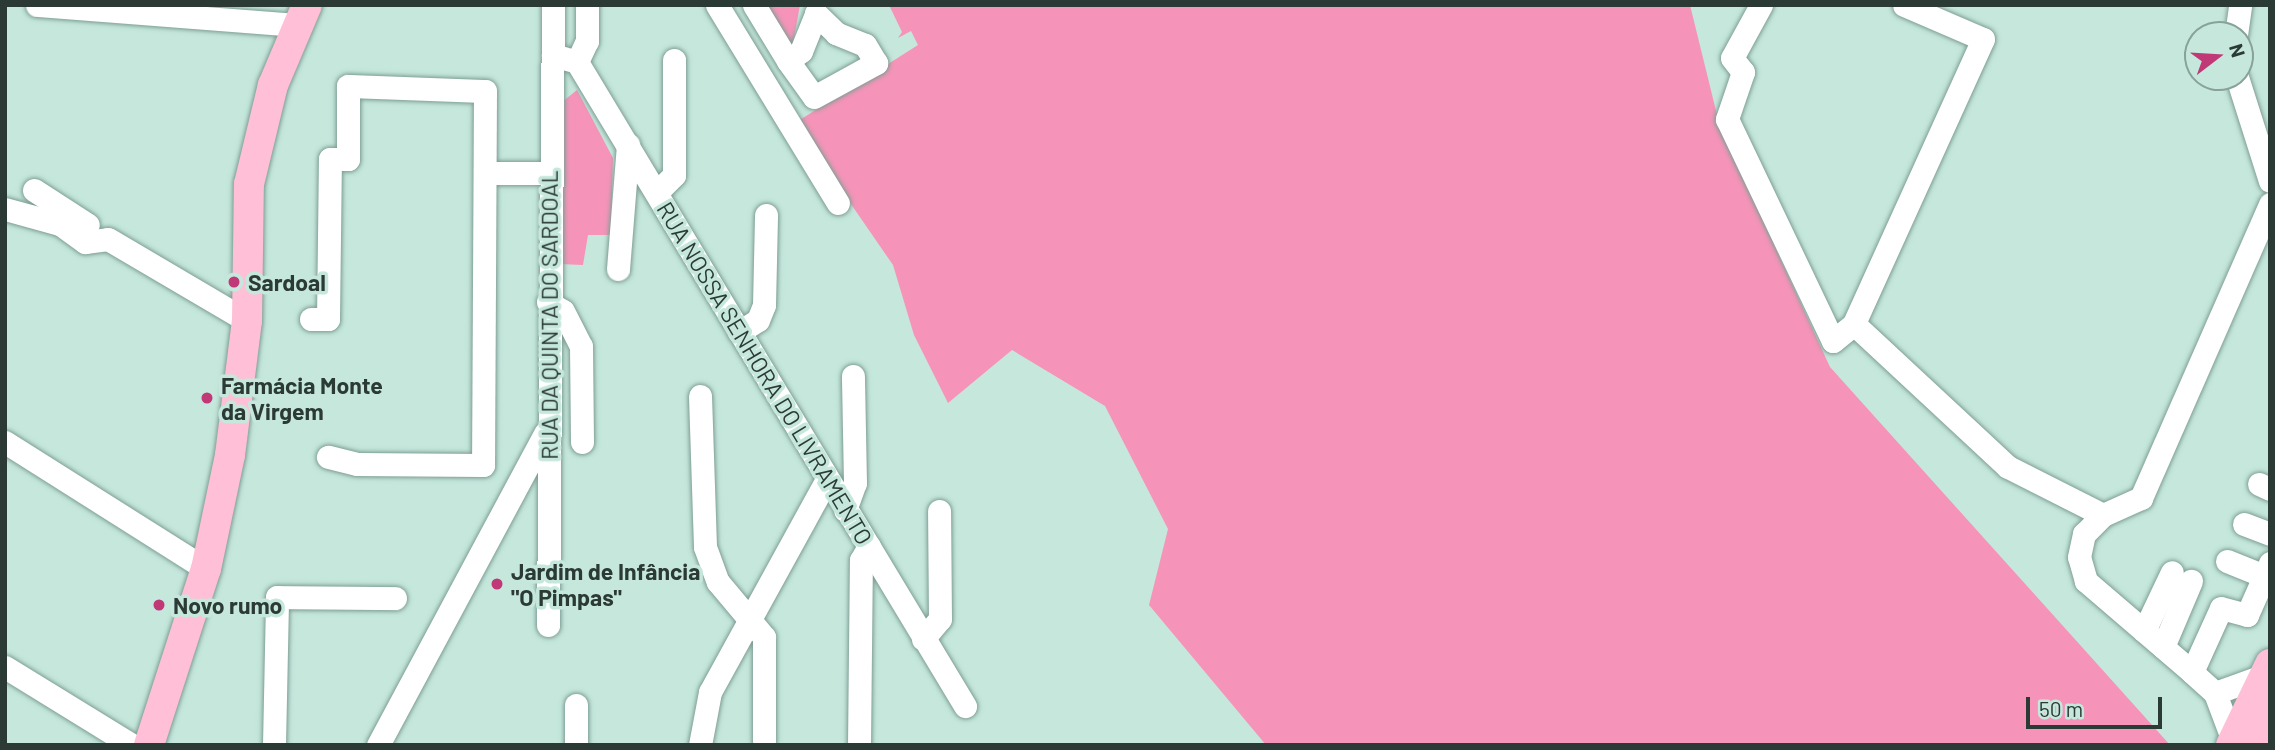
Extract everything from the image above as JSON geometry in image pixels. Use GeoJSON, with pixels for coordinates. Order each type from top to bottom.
{"type":"FeatureCollection","features":[{"type":"Feature","properties":{"kind":"main road"},"geometry":{"type":"LineString","coordinates":[[149,745],[206,569],[230,455],[247,321],[249,184],[273,85],[301,15]]}},
{"type":"Feature","properties":{"kind":"main road"},"geometry":{"type":"LineString","coordinates":[[2239,744],[2267,669]]}},
{"type":"Feature","properties":{"kind":"main road"},"geometry":{"type":"LineString","coordinates":[[2239,744],[2270,712]]}},
{"type":"Feature","properties":{"kind":"street"},"geometry":{"type":"LineString","coordinates":[[37,5],[226,21],[301,15]]}},
{"type":"Feature","properties":{"kind":"street"},"geometry":{"type":"LineString","coordinates":[[175,5],[226,21]]}},
{"type":"Feature","properties":{"kind":"street","name":"RUA DA QUINTA DO SARDOAL"},"geometry":{"type":"LineString","coordinates":[[548,625],[548,302],[553,5]]}},
{"type":"Feature","properties":{"kind":"street"},"geometry":{"type":"LineString","coordinates":[[553,55],[577,62],[587,41],[587,5]]}},
{"type":"Feature","properties":{"kind":"street"},"geometry":{"type":"LineString","coordinates":[[717,5],[838,203]]}},
{"type":"Feature","properties":{"kind":"street"},"geometry":{"type":"LineString","coordinates":[[754,5],[788,61]]}},
{"type":"Feature","properties":{"kind":"street"},"geometry":{"type":"LineString","coordinates":[[1761,5],[1732,58],[1743,72],[1727,119],[1833,341],[1854,324],[1983,39],[1903,5]]}},
{"type":"Feature","properties":{"kind":"street"},"geometry":{"type":"LineString","coordinates":[[657,192],[674,175],[674,60]]}},
{"type":"Feature","properties":{"kind":"street","name":"RUA NOSSA SENHORA DO LIVRAMENTO"},"geometry":{"type":"LineString","coordinates":[[577,62],[657,192],[826,481],[869,546],[965,706]]}},
{"type":"Feature","properties":{"kind":"street"},"geometry":{"type":"LineString","coordinates":[[311,319],[328,319],[330,159],[348,159],[348,86],[485,91],[483,465],[357,464],[328,457]]}},
{"type":"Feature","properties":{"kind":"street"},"geometry":{"type":"LineString","coordinates":[[2241,91],[2270,181]]}},
{"type":"Feature","properties":{"kind":"street"},"geometry":{"type":"LineString","coordinates":[[618,268],[628,144]]}},
{"type":"Feature","properties":{"kind":"street"},"geometry":{"type":"LineString","coordinates":[[485,173],[550,173]]}},
{"type":"Feature","properties":{"kind":"street"},"geometry":{"type":"LineString","coordinates":[[34,190],[108,239],[247,321]]}},
{"type":"Feature","properties":{"kind":"street"},"geometry":{"type":"LineString","coordinates":[[2239,744],[2215,693],[2086,581],[2078,557],[2084,534],[2103,515],[2141,498],[2270,204]]}},
{"type":"Feature","properties":{"kind":"street"},"geometry":{"type":"LineString","coordinates":[[5,209],[60,224],[85,242],[108,239]]}},
{"type":"Feature","properties":{"kind":"street"},"geometry":{"type":"LineString","coordinates":[[738,332],[758,320],[764,305],[766,215]]}},
{"type":"Feature","properties":{"kind":"street"},"geometry":{"type":"LineString","coordinates":[[548,302],[564,311],[581,346],[582,442]]}},
{"type":"Feature","properties":{"kind":"street"},"geometry":{"type":"LineString","coordinates":[[1854,324],[2008,467],[2103,515]]}},
{"type":"Feature","properties":{"kind":"street"},"geometry":{"type":"LineString","coordinates":[[845,510],[855,483],[853,376]]}},
{"type":"Feature","properties":{"kind":"street"},"geometry":{"type":"LineString","coordinates":[[700,396],[707,557],[718,582],[764,636],[764,741]]}},
{"type":"Feature","properties":{"kind":"street"},"geometry":{"type":"LineString","coordinates":[[378,745],[547,428]]}},
{"type":"Feature","properties":{"kind":"street"},"geometry":{"type":"LineString","coordinates":[[5,442],[206,569]]}},
{"type":"Feature","properties":{"kind":"street"},"geometry":{"type":"LineString","coordinates":[[699,745],[710,692],[826,481]]}},
{"type":"Feature","properties":{"kind":"street"},"geometry":{"type":"LineString","coordinates":[[923,639],[940,619],[939,510]]}},
{"type":"Feature","properties":{"kind":"street"},"geometry":{"type":"LineString","coordinates":[[2244,524],[2270,534]]}},
{"type":"Feature","properties":{"kind":"street"},"geometry":{"type":"LineString","coordinates":[[859,745],[861,560],[869,546]]}},
{"type":"Feature","properties":{"kind":"street"},"geometry":{"type":"LineString","coordinates":[[2192,672],[2221,608],[2247,615],[2267,570],[2227,561]]}},
{"type":"Feature","properties":{"kind":"street"},"geometry":{"type":"LineString","coordinates":[[2144,631],[2181,577],[2163,647]]}},
{"type":"Feature","properties":{"kind":"street"},"geometry":{"type":"LineString","coordinates":[[274,745],[278,597],[395,598]]}},
{"type":"Feature","properties":{"kind":"street"},"geometry":{"type":"LineString","coordinates":[[5,667],[132,745]]}},
{"type":"Feature","properties":{"kind":"street"},"geometry":{"type":"LineString","coordinates":[[2215,693],[2267,669]]}},
{"type":"Feature","properties":{"kind":"street"},"geometry":{"type":"LineString","coordinates":[[576,705],[576,745]]}},
{"type":"Feature","properties":{"kind":"shaded area"},"geometry":{"type":"Polygon","coordinates":[[[765,5],[800,5],[793,43],[789,41],[765,5]]]}},
{"type":"Feature","properties":{"kind":"shaded area"},"geometry":{"type":"Polygon","coordinates":[[[889,5],[1690,5],[1720,127],[1830,367],[2170,745],[1266,745],[1149,605],[1168,529],[1105,406],[1012,350],[948,403],[914,335],[893,265],[795,123],[918,45],[911,31],[898,38],[902,32],[889,5]]]}},
{"type":"Feature","properties":{"kind":"shaded area"},"geometry":{"type":"Polygon","coordinates":[[[577,90],[613,158],[611,235],[588,235],[583,265],[559,264],[562,102],[577,90]]]}},
{"type":"Feature","properties":{"kind":"place","name":"Sardoal"},"geometry":{"type":"Point","coordinates":[234,282]}},
{"type":"Feature","properties":{"kind":"place","name":"Farmácia Monte da Virgem"},"geometry":{"type":"Point","coordinates":[207,398]}},
{"type":"Feature","properties":{"kind":"place","name":"Jardim de Infância \"O Pimpas\""},"geometry":{"type":"Point","coordinates":[497,584]}},
{"type":"Feature","properties":{"kind":"place","name":"Novo rumo"},"geometry":{"type":"Point","coordinates":[159,605]}}]}
